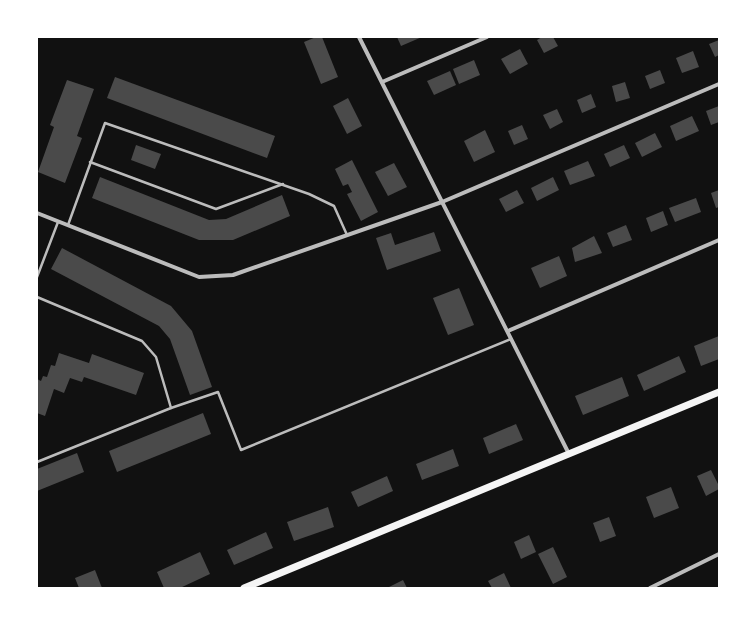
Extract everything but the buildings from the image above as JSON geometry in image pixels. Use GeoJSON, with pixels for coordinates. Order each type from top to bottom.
{"type":"FeatureCollection","features":[{"type":"Feature","properties":{"kind":"main road"},"geometry":{"type":"LineString","coordinates":[[244,588],[719,392]]}},
{"type":"Feature","properties":{"kind":"street"},"geometry":{"type":"LineString","coordinates":[[359,37],[512,338],[569,454]]}},
{"type":"Feature","properties":{"kind":"street"},"geometry":{"type":"LineString","coordinates":[[382,82],[487,37]]}},
{"type":"Feature","properties":{"kind":"street"},"geometry":{"type":"LineString","coordinates":[[37,213],[199,277],[233,276],[442,202],[719,84]]}},
{"type":"Feature","properties":{"kind":"street"},"geometry":{"type":"LineString","coordinates":[[508,331],[719,240]]}},
{"type":"Feature","properties":{"kind":"street"},"geometry":{"type":"LineString","coordinates":[[650,588],[719,554]]}},
{"type":"Feature","properties":{"kind":"lane"},"geometry":{"type":"LineString","coordinates":[[68,225],[105,122],[309,194],[334,206],[348,235]]}},
{"type":"Feature","properties":{"kind":"lane"},"geometry":{"type":"LineString","coordinates":[[90,162],[216,209],[283,184]]}},
{"type":"Feature","properties":{"kind":"lane"},"geometry":{"type":"LineString","coordinates":[[37,277],[58,221]]}},
{"type":"Feature","properties":{"kind":"lane"},"geometry":{"type":"LineString","coordinates":[[37,297],[142,341],[156,357],[171,408]]}},
{"type":"Feature","properties":{"kind":"lane"},"geometry":{"type":"LineString","coordinates":[[37,462],[171,408],[218,392],[240,450],[512,338]]}}]}
